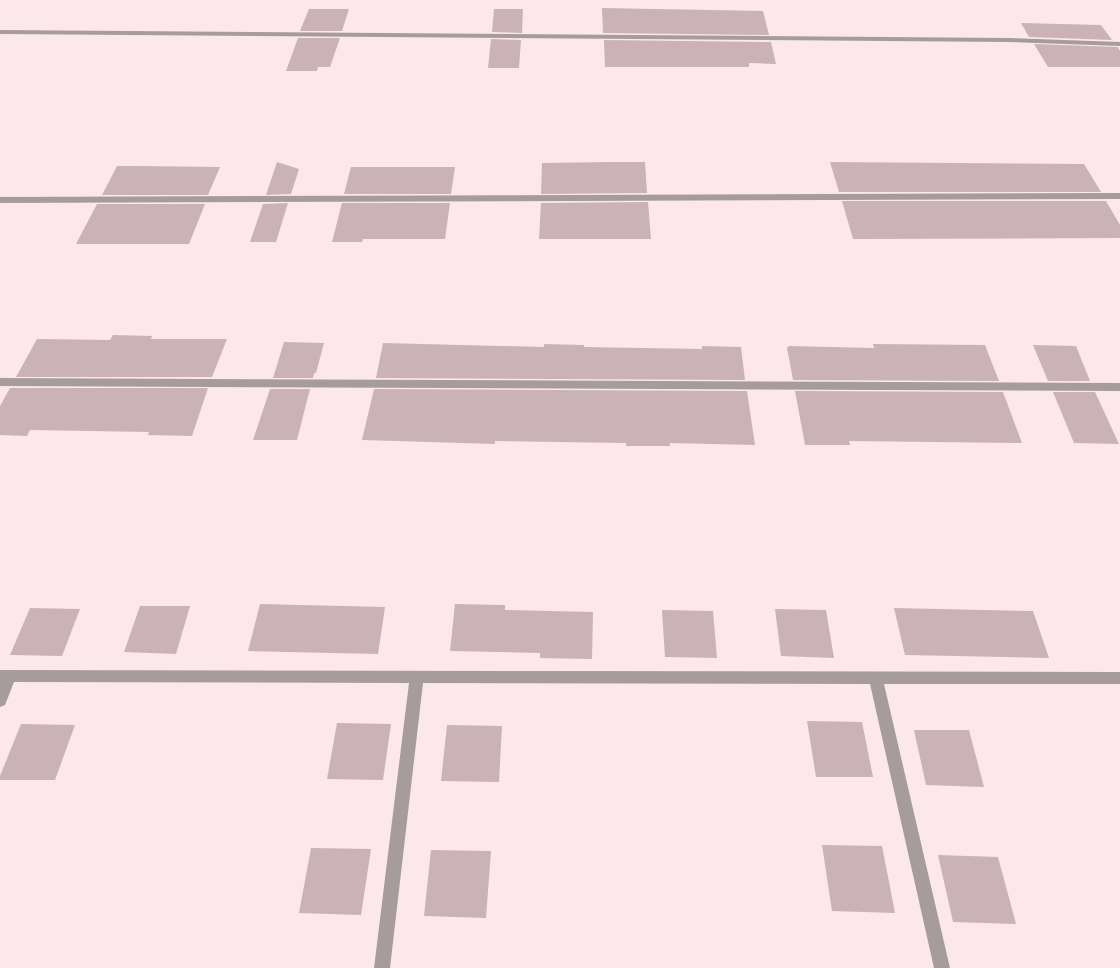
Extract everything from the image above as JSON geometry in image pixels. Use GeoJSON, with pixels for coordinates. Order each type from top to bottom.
{"type":"FeatureCollection","features":[{"type":"Feature","properties":{"kind":"street"},"geometry":{"type":"LineString","coordinates":[[0,32],[1008,40],[1120,44]]}},
{"type":"Feature","properties":{"kind":"street"},"geometry":{"type":"LineString","coordinates":[[0,200],[1120,196]]}},
{"type":"Feature","properties":{"kind":"street"},"geometry":{"type":"LineString","coordinates":[[0,382],[1120,387]]}},
{"type":"Feature","properties":{"kind":"street"},"geometry":{"type":"LineString","coordinates":[[0,700],[5,676],[1120,678]]}},
{"type":"Feature","properties":{"kind":"street"},"geometry":{"type":"LineString","coordinates":[[382,968],[417,676]]}},
{"type":"Feature","properties":{"kind":"street"},"geometry":{"type":"LineString","coordinates":[[875,677],[942,968]]}},
{"type":"Feature","properties":{"kind":"building"},"geometry":{"type":"Polygon","coordinates":[[[602,8],[763,11],[769,35],[603,33],[602,8]]]}},
{"type":"Feature","properties":{"kind":"building"},"geometry":{"type":"Polygon","coordinates":[[[309,9],[349,9],[342,31],[300,31],[309,9]]]}},
{"type":"Feature","properties":{"kind":"building"},"geometry":{"type":"Polygon","coordinates":[[[494,9],[523,9],[522,33],[492,32],[494,9]]]}},
{"type":"Feature","properties":{"kind":"building"},"geometry":{"type":"Polygon","coordinates":[[[1021,23],[1101,25],[1112,40],[1029,37],[1021,23]]]}},
{"type":"Feature","properties":{"kind":"building"},"geometry":{"type":"Polygon","coordinates":[[[298,38],[340,38],[330,67],[318,67],[317,71],[286,71],[298,38]]]}},
{"type":"Feature","properties":{"kind":"building"},"geometry":{"type":"Polygon","coordinates":[[[491,39],[521,40],[519,68],[488,68],[491,39]]]}},
{"type":"Feature","properties":{"kind":"building"},"geometry":{"type":"Polygon","coordinates":[[[604,40],[771,42],[776,64],[749,63],[749,67],[605,67],[604,40]]]}},
{"type":"Feature","properties":{"kind":"building"},"geometry":{"type":"Polygon","coordinates":[[[1034,44],[1118,47],[1120,51],[1120,67],[1048,67],[1034,44]]]}},
{"type":"Feature","properties":{"kind":"building"},"geometry":{"type":"Polygon","coordinates":[[[277,162],[299,169],[291,194],[266,195],[277,162]]]}},
{"type":"Feature","properties":{"kind":"building"},"geometry":{"type":"Polygon","coordinates":[[[645,162],[647,193],[541,194],[542,163],[645,162]]]}},
{"type":"Feature","properties":{"kind":"building"},"geometry":{"type":"Polygon","coordinates":[[[830,162],[1084,164],[1101,192],[839,192],[830,162]]]}},
{"type":"Feature","properties":{"kind":"building"},"geometry":{"type":"Polygon","coordinates":[[[117,166],[220,167],[208,195],[102,195],[117,166]]]}},
{"type":"Feature","properties":{"kind":"building"},"geometry":{"type":"Polygon","coordinates":[[[351,167],[455,167],[451,194],[344,194],[351,167]]]}},
{"type":"Feature","properties":{"kind":"building"},"geometry":{"type":"Polygon","coordinates":[[[842,201],[1106,201],[1120,225],[1120,238],[853,239],[842,201]]]}},
{"type":"Feature","properties":{"kind":"building"},"geometry":{"type":"Polygon","coordinates":[[[648,202],[651,239],[539,239],[541,203],[648,202]]]}},
{"type":"Feature","properties":{"kind":"building"},"geometry":{"type":"Polygon","coordinates":[[[288,203],[276,242],[250,242],[263,204],[288,203]]]}},
{"type":"Feature","properties":{"kind":"building"},"geometry":{"type":"Polygon","coordinates":[[[342,203],[450,203],[445,239],[363,239],[362,242],[332,242],[342,203]]]}},
{"type":"Feature","properties":{"kind":"building"},"geometry":{"type":"Polygon","coordinates":[[[97,204],[205,204],[189,244],[76,244],[97,204]]]}},
{"type":"Feature","properties":{"kind":"building"},"geometry":{"type":"Polygon","coordinates":[[[113,335],[152,336],[151,339],[227,339],[212,377],[16,377],[37,339],[110,340],[113,335]]]}},
{"type":"Feature","properties":{"kind":"building"},"geometry":{"type":"Polygon","coordinates":[[[284,342],[324,343],[316,373],[314,373],[313,378],[273,378],[284,342]]]}},
{"type":"Feature","properties":{"kind":"building"},"geometry":{"type":"Polygon","coordinates":[[[383,343],[544,347],[544,344],[584,345],[584,347],[702,349],[702,346],[741,347],[745,380],[376,378],[383,343]]]}},
{"type":"Feature","properties":{"kind":"building"},"geometry":{"type":"Polygon","coordinates":[[[873,344],[985,345],[999,381],[793,380],[787,348],[789,346],[874,348],[873,344]]]}},
{"type":"Feature","properties":{"kind":"building"},"geometry":{"type":"Polygon","coordinates":[[[1033,345],[1076,346],[1090,381],[1048,381],[1033,345]]]}},
{"type":"Feature","properties":{"kind":"building"},"geometry":{"type":"Polygon","coordinates":[[[10,388],[208,388],[192,436],[148,435],[149,432],[30,430],[27,436],[0,435],[0,406],[10,388]]]}},
{"type":"Feature","properties":{"kind":"building"},"geometry":{"type":"Polygon","coordinates":[[[270,389],[310,389],[297,440],[253,440],[270,389]]]}},
{"type":"Feature","properties":{"kind":"building"},"geometry":{"type":"Polygon","coordinates":[[[374,389],[747,391],[755,445],[670,443],[670,446],[626,446],[626,443],[495,441],[495,444],[362,440],[374,389]]]}},
{"type":"Feature","properties":{"kind":"building"},"geometry":{"type":"Polygon","coordinates":[[[795,391],[1003,392],[1022,443],[849,441],[850,445],[805,445],[795,391]]]}},
{"type":"Feature","properties":{"kind":"building"},"geometry":{"type":"Polygon","coordinates":[[[1053,392],[1095,392],[1119,444],[1074,443],[1053,392]]]}},
{"type":"Feature","properties":{"kind":"building"},"geometry":{"type":"Polygon","coordinates":[[[260,604],[385,607],[378,654],[248,651],[260,604]]]}},
{"type":"Feature","properties":{"kind":"building"},"geometry":{"type":"Polygon","coordinates":[[[455,604],[505,605],[505,610],[593,612],[592,659],[540,658],[540,653],[450,651],[455,604]]]}},
{"type":"Feature","properties":{"kind":"building"},"geometry":{"type":"Polygon","coordinates":[[[140,606],[190,606],[176,654],[124,652],[140,606]]]}},
{"type":"Feature","properties":{"kind":"building"},"geometry":{"type":"Polygon","coordinates":[[[30,608],[80,609],[62,656],[10,655],[30,608]]]}},
{"type":"Feature","properties":{"kind":"building"},"geometry":{"type":"Polygon","coordinates":[[[894,608],[1033,611],[1049,658],[905,655],[894,608]]]}},
{"type":"Feature","properties":{"kind":"building"},"geometry":{"type":"Polygon","coordinates":[[[775,609],[826,610],[834,658],[781,656],[775,609]]]}},
{"type":"Feature","properties":{"kind":"building"},"geometry":{"type":"Polygon","coordinates":[[[662,610],[713,611],[717,658],[665,657],[662,610]]]}},
{"type":"Feature","properties":{"kind":"building"},"geometry":{"type":"Polygon","coordinates":[[[807,721],[862,722],[873,777],[816,777],[807,721]]]}},
{"type":"Feature","properties":{"kind":"building"},"geometry":{"type":"Polygon","coordinates":[[[337,723],[391,724],[383,780],[327,779],[337,723]]]}},
{"type":"Feature","properties":{"kind":"building"},"geometry":{"type":"Polygon","coordinates":[[[21,724],[75,725],[55,780],[0,780],[0,776],[21,724]]]}},
{"type":"Feature","properties":{"kind":"building"},"geometry":{"type":"Polygon","coordinates":[[[447,725],[502,726],[499,782],[441,781],[447,725]]]}},
{"type":"Feature","properties":{"kind":"building"},"geometry":{"type":"Polygon","coordinates":[[[914,730],[969,730],[984,787],[926,785],[914,730]]]}},
{"type":"Feature","properties":{"kind":"building"},"geometry":{"type":"Polygon","coordinates":[[[822,845],[882,846],[895,913],[832,911],[822,845]]]}},
{"type":"Feature","properties":{"kind":"building"},"geometry":{"type":"Polygon","coordinates":[[[311,848],[371,849],[361,915],[299,913],[311,848]]]}},
{"type":"Feature","properties":{"kind":"building"},"geometry":{"type":"Polygon","coordinates":[[[431,850],[491,851],[486,918],[424,916],[431,850]]]}},
{"type":"Feature","properties":{"kind":"building"},"geometry":{"type":"Polygon","coordinates":[[[938,855],[998,857],[1016,924],[953,922],[938,855]]]}}]}
